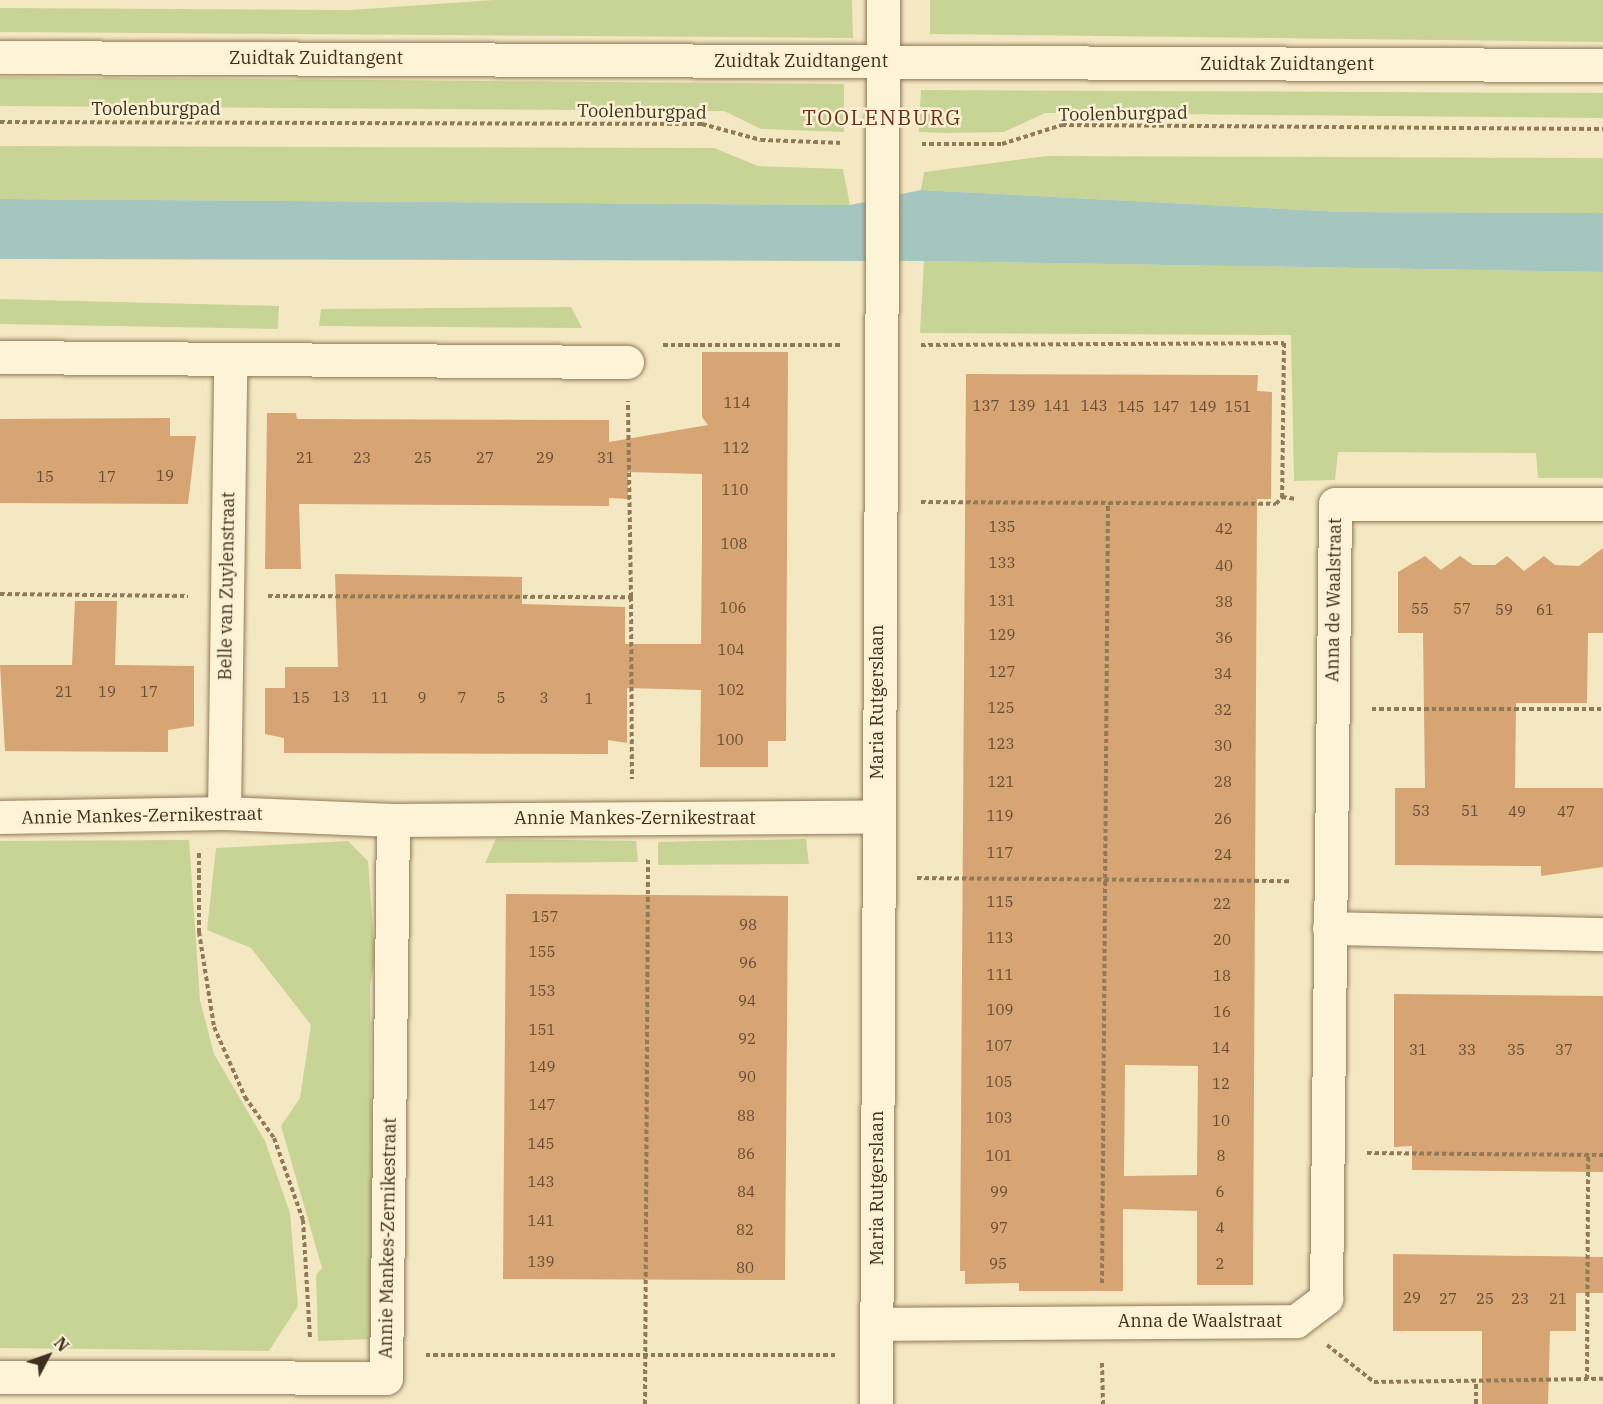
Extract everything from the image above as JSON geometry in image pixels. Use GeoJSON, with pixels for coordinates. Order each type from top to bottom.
{"type":"FeatureCollection","features":[{"type":"Feature","properties":{"kind":"street","name":"Maria Rutgerslaan"},"geometry":{"type":"LineString","coordinates":[[876,1404],[879,345],[883,0]]}},
{"type":"Feature","properties":{"kind":"street","name":"Zuidtak Zuidtangent"},"geometry":{"type":"LineString","coordinates":[[0,57],[1603,65]]}},
{"type":"Feature","properties":{"kind":"street"},"geometry":{"type":"LineString","coordinates":[[0,357],[627,362]]}},
{"type":"Feature","properties":{"kind":"street","name":"Belle van Zuylenstraat"},"geometry":{"type":"LineString","coordinates":[[211,813],[227,596],[230,360]]}},
{"type":"Feature","properties":{"kind":"street","name":"Anna de Waalstraat"},"geometry":{"type":"LineString","coordinates":[[877,1340],[1102,1322],[1296,1321],[1326,1298],[1335,504],[1603,504]]}},
{"type":"Feature","properties":{"kind":"street","name":"Annie Mankes-Zernikestraat"},"geometry":{"type":"LineString","coordinates":[[0,817],[211,813],[393,820],[877,817]]}},
{"type":"Feature","properties":{"kind":"street","name":"Annie Mankes-Zernikestraat"},"geometry":{"type":"LineString","coordinates":[[0,1377],[386,1379],[393,820]]}},
{"type":"Feature","properties":{"kind":"street"},"geometry":{"type":"LineString","coordinates":[[1329,928],[1603,934]]}},
{"type":"Feature","properties":{"kind":"path","name":"Toolenburgpad"},"geometry":{"type":"LineString","coordinates":[[0,122],[702,124],[761,140],[880,158],[1002,144],[1062,125],[1603,129]]}},
{"type":"Feature","properties":{"kind":"path"},"geometry":{"type":"LineString","coordinates":[[645,1404],[640,818],[631,597],[627,345],[1284,343],[1282,497],[1276,504],[879,502]]}},
{"type":"Feature","properties":{"kind":"path"},"geometry":{"type":"LineString","coordinates":[[1282,497],[1335,504]]}},
{"type":"Feature","properties":{"kind":"path"},"geometry":{"type":"LineString","coordinates":[[1102,1322],[1108,503]]}},
{"type":"Feature","properties":{"kind":"path"},"geometry":{"type":"LineString","coordinates":[[0,594],[631,597]]}},
{"type":"Feature","properties":{"kind":"path"},"geometry":{"type":"LineString","coordinates":[[1332,709],[1603,709]]}},
{"type":"Feature","properties":{"kind":"path"},"geometry":{"type":"LineString","coordinates":[[211,813],[199,932],[214,1027],[245,1097],[274,1138],[303,1220],[311,1377]]}},
{"type":"Feature","properties":{"kind":"path"},"geometry":{"type":"LineString","coordinates":[[877,877],[1106,881],[1329,881]]}},
{"type":"Feature","properties":{"kind":"path"},"geometry":{"type":"LineString","coordinates":[[1327,1153],[1603,1155]]}},
{"type":"Feature","properties":{"kind":"path"},"geometry":{"type":"LineString","coordinates":[[1587,1379],[1588,1155]]}},
{"type":"Feature","properties":{"kind":"path"},"geometry":{"type":"LineString","coordinates":[[1296,1321],[1374,1382],[1603,1379]]}},
{"type":"Feature","properties":{"kind":"path"},"geometry":{"type":"LineString","coordinates":[[386,1379],[645,1355],[877,1340]]}},
{"type":"Feature","properties":{"kind":"path"},"geometry":{"type":"LineString","coordinates":[[1476,1380],[1476,1404]]}},
{"type":"Feature","properties":{"kind":"green space"},"geometry":{"type":"Polygon","coordinates":[[[494,0],[852,0],[853,38],[0,32],[0,8],[351,10],[494,0]]]}},
{"type":"Feature","properties":{"kind":"green space"},"geometry":{"type":"Polygon","coordinates":[[[930,0],[1603,0],[1603,42],[930,34],[930,0]]]}},
{"type":"Feature","properties":{"kind":"green space"},"geometry":{"type":"Polygon","coordinates":[[[0,77],[844,84],[844,132],[761,129],[724,111],[0,106],[0,77]]]}},
{"type":"Feature","properties":{"kind":"green space"},"geometry":{"type":"Polygon","coordinates":[[[921,90],[1603,93],[1603,118],[1045,113],[1004,132],[919,132],[921,90]]]}},
{"type":"Feature","properties":{"kind":"green space"},"geometry":{"type":"Polygon","coordinates":[[[0,146],[714,148],[758,166],[843,169],[850,205],[0,199],[0,146]]]}},
{"type":"Feature","properties":{"kind":"green space"},"geometry":{"type":"Polygon","coordinates":[[[1047,156],[1603,158],[1603,213],[1343,212],[921,190],[924,172],[1047,156]]]}},
{"type":"Feature","properties":{"kind":"green space"},"geometry":{"type":"Polygon","coordinates":[[[924,261],[1603,272],[1603,478],[1538,478],[1536,453],[1338,452],[1335,480],[1294,481],[1291,335],[920,333],[924,261]]]}},
{"type":"Feature","properties":{"kind":"green space"},"geometry":{"type":"Polygon","coordinates":[[[0,299],[279,306],[278,329],[0,324],[0,299]]]}},
{"type":"Feature","properties":{"kind":"green space"},"geometry":{"type":"Polygon","coordinates":[[[571,307],[582,328],[319,326],[321,309],[571,307]]]}},
{"type":"Feature","properties":{"kind":"green space"},"geometry":{"type":"Polygon","coordinates":[[[496,839],[636,841],[638,862],[485,863],[496,839]]]}},
{"type":"Feature","properties":{"kind":"green space"},"geometry":{"type":"Polygon","coordinates":[[[806,839],[809,864],[658,865],[658,842],[806,839]]]}},
{"type":"Feature","properties":{"kind":"green space"},"geometry":{"type":"Polygon","coordinates":[[[189,840],[200,1000],[214,1054],[265,1141],[290,1213],[298,1306],[269,1351],[0,1348],[0,841],[189,840]]]}},
{"type":"Feature","properties":{"kind":"green space"},"geometry":{"type":"Polygon","coordinates":[[[348,841],[368,861],[375,958],[370,985],[374,1339],[318,1341],[316,1275],[322,1268],[281,1126],[300,1098],[311,1025],[251,948],[207,930],[216,848],[348,841]]]}},
{"type":"Feature","properties":{"kind":"water"},"geometry":{"type":"Polygon","coordinates":[[[921,190],[1343,212],[1603,213],[1603,272],[924,261],[0,259],[0,199],[850,205],[921,190]]]}},
{"type":"Feature","properties":{"kind":"building"},"geometry":{"type":"Polygon","coordinates":[[[702,352],[788,352],[786,741],[768,741],[768,767],[700,767],[701,690],[627,688],[627,743],[608,740],[608,754],[284,753],[284,738],[265,734],[265,688],[285,688],[285,667],[338,667],[335,574],[522,577],[522,604],[625,607],[625,644],[701,644],[702,540],[702,474],[628,472],[628,499],[609,498],[609,506],[299,504],[301,569],[265,569],[267,413],[296,413],[297,419],[609,420],[609,442],[708,425],[702,417],[702,352]]]}},
{"type":"Feature","properties":{"kind":"building"},"geometry":{"type":"Polygon","coordinates":[[[966,374],[1258,375],[1257,391],[1272,392],[1271,499],[1257,499],[1253,1285],[1197,1285],[1197,1211],[1123,1209],[1123,1291],[1019,1291],[1019,1283],[965,1284],[965,1271],[960,1271],[966,374]],[[1125,1065],[1124,1176],[1197,1175],[1198,1066],[1125,1065]]]}},
{"type":"Feature","properties":{"kind":"building"},"geometry":{"type":"Polygon","coordinates":[[[170,418],[170,436],[196,436],[188,504],[0,503],[0,419],[170,418]]]}},
{"type":"Feature","properties":{"kind":"building"},"geometry":{"type":"Polygon","coordinates":[[[1603,548],[1603,633],[1588,633],[1587,703],[1516,703],[1515,788],[1603,788],[1603,867],[1541,876],[1541,866],[1395,865],[1395,788],[1425,788],[1423,633],[1398,633],[1398,572],[1425,556],[1441,570],[1460,556],[1473,565],[1495,565],[1507,556],[1524,571],[1544,556],[1555,565],[1579,566],[1603,548]]]}},
{"type":"Feature","properties":{"kind":"building"},"geometry":{"type":"Polygon","coordinates":[[[75,601],[117,601],[115,665],[194,666],[194,726],[168,730],[168,752],[5,751],[0,665],[72,665],[75,601]]]}},
{"type":"Feature","properties":{"kind":"building"},"geometry":{"type":"Polygon","coordinates":[[[506,894],[788,896],[785,1280],[503,1279],[506,894]]]}},
{"type":"Feature","properties":{"kind":"building"},"geometry":{"type":"Polygon","coordinates":[[[1394,994],[1603,996],[1603,1172],[1412,1170],[1412,1146],[1394,1147],[1394,994]]]}},
{"type":"Feature","properties":{"kind":"building"},"geometry":{"type":"Polygon","coordinates":[[[1393,1254],[1603,1257],[1603,1293],[1576,1293],[1576,1331],[1550,1331],[1548,1404],[1482,1404],[1482,1331],[1393,1331],[1393,1254]]]}},
{"type":"Feature","properties":{"kind":"district","name":"TOOLENBURG"},"geometry":{"type":"Point","coordinates":[882,117]}}]}
